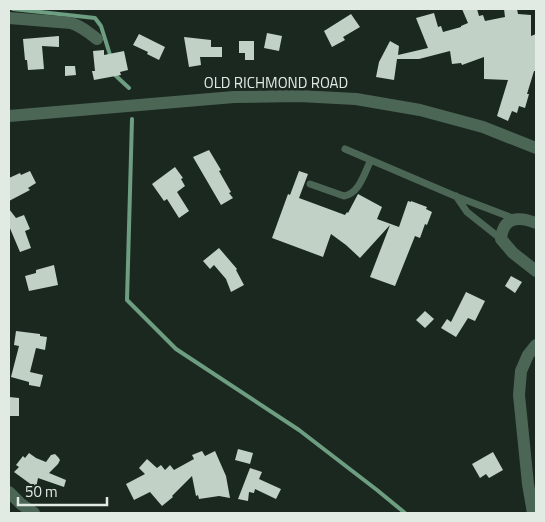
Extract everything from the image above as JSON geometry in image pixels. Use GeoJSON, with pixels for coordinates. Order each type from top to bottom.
{"type":"FeatureCollection","features":[{"type":"Feature","properties":{"kind":"street"},"geometry":{"type":"LineString","coordinates":[[9,18],[71,23],[87,30],[97,39]]}},
{"type":"Feature","properties":{"kind":"street","name":"OLD RICHMOND ROAD"},"geometry":{"type":"LineString","coordinates":[[9,116],[234,97],[299,96],[356,99],[420,110],[483,127],[536,148]]}},
{"type":"Feature","properties":{"kind":"street"},"geometry":{"type":"LineString","coordinates":[[536,223],[516,219],[505,224],[501,232],[501,239],[513,253],[536,271]]}},
{"type":"Feature","properties":{"kind":"street"},"geometry":{"type":"LineString","coordinates":[[533,513],[528,484],[520,395],[521,371],[528,355],[536,345]]}},
{"type":"Feature","properties":{"kind":"street"},"geometry":{"type":"LineString","coordinates":[[9,492],[34,513]]}},
{"type":"Feature","properties":{"kind":"lane"},"geometry":{"type":"LineString","coordinates":[[345,149],[516,219]]}},
{"type":"Feature","properties":{"kind":"lane"},"geometry":{"type":"LineString","coordinates":[[310,184],[344,196],[349,195],[357,188],[371,160]]}},
{"type":"Feature","properties":{"kind":"lane"},"geometry":{"type":"LineString","coordinates":[[456,196],[467,212],[501,239]]}},
{"type":"Feature","properties":{"kind":"building"},"geometry":{"type":"Polygon","coordinates":[[[462,9],[477,9],[479,16],[483,15],[485,21],[505,17],[504,9],[517,9],[518,14],[531,15],[531,36],[536,34],[536,71],[534,71],[527,94],[529,94],[525,108],[519,106],[517,113],[512,111],[508,121],[497,116],[508,80],[484,79],[484,57],[462,65],[461,63],[452,64],[450,51],[419,59],[397,59],[394,80],[376,77],[379,62],[390,41],[399,46],[398,55],[428,48],[416,18],[434,13],[438,27],[441,26],[443,32],[468,23],[462,9]]]}},
{"type":"Feature","properties":{"kind":"building"},"geometry":{"type":"Polygon","coordinates":[[[351,14],[360,27],[343,37],[345,40],[332,47],[324,31],[351,14]]]}},
{"type":"Feature","properties":{"kind":"building"},"geometry":{"type":"Polygon","coordinates":[[[267,33],[282,36],[279,51],[264,48],[267,33]]]}},
{"type":"Feature","properties":{"kind":"building"},"geometry":{"type":"Polygon","coordinates":[[[139,34],[165,47],[159,60],[133,45],[139,34]]]}},
{"type":"Feature","properties":{"kind":"building"},"geometry":{"type":"Polygon","coordinates":[[[59,36],[59,47],[42,46],[44,69],[28,70],[23,39],[59,36]]]}},
{"type":"Feature","properties":{"kind":"building"},"geometry":{"type":"Polygon","coordinates":[[[184,37],[211,40],[211,47],[222,47],[222,57],[200,57],[201,65],[189,67],[184,37]]]}},
{"type":"Feature","properties":{"kind":"building"},"geometry":{"type":"Polygon","coordinates":[[[239,41],[254,41],[254,60],[245,60],[245,53],[239,53],[239,41]]]}},
{"type":"Feature","properties":{"kind":"building"},"geometry":{"type":"Polygon","coordinates":[[[104,50],[104,55],[124,51],[128,70],[120,72],[121,75],[94,80],[92,71],[95,71],[93,51],[104,50]]]}},
{"type":"Feature","properties":{"kind":"building"},"geometry":{"type":"Polygon","coordinates":[[[65,66],[75,66],[76,75],[65,76],[65,66]]]}},
{"type":"Feature","properties":{"kind":"building"},"geometry":{"type":"Polygon","coordinates":[[[209,150],[221,170],[219,171],[233,198],[221,205],[193,157],[209,150]]]}},
{"type":"Feature","properties":{"kind":"building"},"geometry":{"type":"Polygon","coordinates":[[[175,167],[183,178],[181,179],[185,186],[177,192],[189,211],[179,218],[167,199],[164,201],[152,184],[175,167]]]}},
{"type":"Feature","properties":{"kind":"building"},"geometry":{"type":"Polygon","coordinates":[[[30,171],[36,183],[28,188],[30,190],[9,201],[9,178],[30,171]]]}},
{"type":"Feature","properties":{"kind":"building"},"geometry":{"type":"Polygon","coordinates":[[[299,171],[308,174],[299,198],[345,215],[358,194],[382,207],[377,219],[399,227],[408,201],[427,207],[426,209],[432,212],[420,238],[415,236],[395,286],[370,277],[390,225],[360,258],[331,234],[323,257],[272,238],[288,194],[290,195],[299,171]]]}},
{"type":"Feature","properties":{"kind":"building"},"geometry":{"type":"Polygon","coordinates":[[[9,209],[16,218],[24,215],[30,229],[25,231],[31,248],[20,252],[9,226],[9,209]]]}},
{"type":"Feature","properties":{"kind":"building"},"geometry":{"type":"Polygon","coordinates":[[[219,248],[237,269],[244,285],[231,292],[226,279],[214,265],[210,269],[203,261],[219,248]]]}},
{"type":"Feature","properties":{"kind":"building"},"geometry":{"type":"Polygon","coordinates":[[[54,265],[58,285],[29,291],[25,276],[36,273],[36,270],[54,265]]]}},
{"type":"Feature","properties":{"kind":"building"},"geometry":{"type":"Polygon","coordinates":[[[511,276],[522,282],[515,293],[505,286],[511,276]]]}},
{"type":"Feature","properties":{"kind":"building"},"geometry":{"type":"Polygon","coordinates":[[[466,292],[485,301],[475,321],[468,318],[456,337],[441,328],[447,319],[451,322],[466,292]]]}},
{"type":"Feature","properties":{"kind":"building"},"geometry":{"type":"Polygon","coordinates":[[[425,311],[434,319],[425,328],[416,320],[425,311]]]}},
{"type":"Feature","properties":{"kind":"building"},"geometry":{"type":"Polygon","coordinates":[[[16,331],[40,334],[40,336],[47,337],[45,350],[36,348],[30,372],[43,375],[40,387],[29,385],[29,382],[11,377],[19,346],[14,345],[16,331]]]}},
{"type":"Feature","properties":{"kind":"building"},"geometry":{"type":"Polygon","coordinates":[[[9,397],[19,398],[19,416],[9,416],[9,397]]]}},
{"type":"Feature","properties":{"kind":"building"},"geometry":{"type":"Polygon","coordinates":[[[238,449],[253,453],[250,464],[235,460],[238,449]]]}},
{"type":"Feature","properties":{"kind":"building"},"geometry":{"type":"Polygon","coordinates":[[[202,451],[205,456],[215,451],[226,476],[230,498],[219,496],[199,499],[198,495],[196,496],[192,476],[162,506],[150,492],[134,500],[126,484],[145,474],[139,468],[147,459],[157,468],[161,465],[165,470],[170,465],[174,470],[194,459],[192,455],[202,451]]]}},
{"type":"Feature","properties":{"kind":"building"},"geometry":{"type":"Polygon","coordinates":[[[493,452],[503,470],[489,478],[486,474],[480,478],[472,464],[493,452]]]}},
{"type":"Feature","properties":{"kind":"building"},"geometry":{"type":"Polygon","coordinates":[[[29,453],[46,462],[51,455],[55,454],[60,460],[49,473],[66,480],[64,487],[38,478],[36,488],[14,472],[19,467],[16,465],[23,456],[25,458],[29,453]]]}},
{"type":"Feature","properties":{"kind":"building"},"geometry":{"type":"Polygon","coordinates":[[[250,468],[262,472],[259,479],[281,489],[276,499],[255,489],[254,493],[249,492],[248,501],[238,499],[250,468]]]}},
{"type":"Feature","properties":{"kind":"waterway"},"geometry":{"type":"LineString","coordinates":[[13,9],[95,18],[101,26],[111,58]]}},
{"type":"Feature","properties":{"kind":"waterway"},"geometry":{"type":"LineString","coordinates":[[114,72],[129,88]]}},
{"type":"Feature","properties":{"kind":"waterway"},"geometry":{"type":"LineString","coordinates":[[132,119],[127,300],[176,349],[299,430],[405,513]]}}]}
